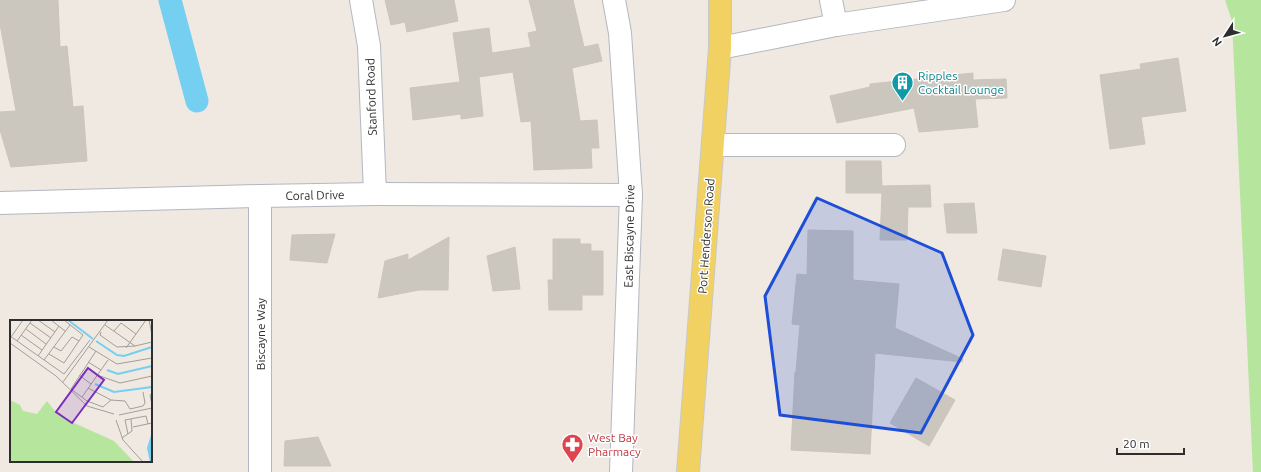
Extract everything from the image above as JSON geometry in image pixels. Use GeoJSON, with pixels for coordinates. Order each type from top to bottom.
{"type":"FeatureCollection","features":[{"type":"Feature","properties":{"kind":"main road","name":"Port Henderson Road"},"geometry":{"type":"LineString","coordinates":[[688,472],[720,48],[720,0]]}},
{"type":"Feature","properties":{"kind":"street","name":"Stanford Road"},"geometry":{"type":"LineString","coordinates":[[361,0],[369,46],[375,194]]}},
{"type":"Feature","properties":{"kind":"street","name":"East Biscayne Drive"},"geometry":{"type":"LineString","coordinates":[[614,0],[620,34],[631,195],[621,472]]}},
{"type":"Feature","properties":{"kind":"street"},"geometry":{"type":"LineString","coordinates":[[831,0],[836,26]]}},
{"type":"Feature","properties":{"kind":"street"},"geometry":{"type":"LineString","coordinates":[[720,48],[836,26],[1004,0]]}},
{"type":"Feature","properties":{"kind":"street"},"geometry":{"type":"LineString","coordinates":[[713,145],[894,145]]}},
{"type":"Feature","properties":{"kind":"street","name":"Coral Drive"},"geometry":{"type":"LineString","coordinates":[[0,203],[375,194],[631,195]]}},
{"type":"Feature","properties":{"kind":"street","name":"Biscayne Way"},"geometry":{"type":"LineString","coordinates":[[260,196],[260,472]]}},
{"type":"Feature","properties":{"kind":"highlighted area"},"geometry":{"type":"Polygon","coordinates":[[[817,198],[942,253],[973,335],[921,433],[780,415],[765,296],[817,198]]]}},
{"type":"Feature","properties":{"kind":"green space"},"geometry":{"type":"Polygon","coordinates":[[[1225,0],[1261,0],[1261,472],[1253,472],[1232,21],[1225,0]]]}},
{"type":"Feature","properties":{"kind":"building"},"geometry":{"type":"Polygon","coordinates":[[[0,0],[58,0],[60,47],[67,46],[73,107],[83,106],[87,161],[11,167],[0,130],[0,112],[16,111],[0,24],[0,0]]]}},
{"type":"Feature","properties":{"kind":"building"},"geometry":{"type":"Polygon","coordinates":[[[385,0],[454,0],[458,21],[407,32],[405,22],[391,25],[385,0]]]}},
{"type":"Feature","properties":{"kind":"building"},"geometry":{"type":"Polygon","coordinates":[[[529,0],[573,0],[584,47],[598,44],[602,61],[572,68],[580,121],[597,120],[599,148],[591,148],[592,168],[534,170],[531,121],[521,122],[513,72],[479,77],[483,116],[461,119],[461,114],[413,120],[410,88],[460,82],[453,33],[489,28],[492,53],[531,47],[528,33],[537,31],[529,0]]]}},
{"type":"Feature","properties":{"kind":"building"},"geometry":{"type":"Polygon","coordinates":[[[1178,58],[1186,111],[1141,117],[1145,144],[1110,149],[1100,75],[1141,69],[1140,64],[1178,58]]]}},
{"type":"Feature","properties":{"kind":"building","name":"Ripples Cocktail Lounge"},"geometry":{"type":"Polygon","coordinates":[[[973,73],[973,80],[1006,79],[1007,98],[975,99],[978,127],[919,132],[914,108],[837,123],[830,96],[870,87],[870,84],[973,73]]]}},
{"type":"Feature","properties":{"kind":"building"},"geometry":{"type":"Polygon","coordinates":[[[846,161],[881,161],[882,186],[930,185],[931,207],[908,207],[907,240],[880,240],[882,193],[846,193],[846,161]]]}},
{"type":"Feature","properties":{"kind":"building"},"geometry":{"type":"Polygon","coordinates":[[[974,203],[977,233],[947,233],[944,204],[974,203]]]}},
{"type":"Feature","properties":{"kind":"building"},"geometry":{"type":"Polygon","coordinates":[[[808,230],[853,231],[853,280],[899,284],[895,328],[963,359],[962,362],[875,353],[870,454],[791,450],[795,372],[800,325],[792,324],[797,274],[807,275],[808,230]]]}},
{"type":"Feature","properties":{"kind":"building"},"geometry":{"type":"Polygon","coordinates":[[[335,234],[327,263],[290,260],[292,235],[335,234]]]}},
{"type":"Feature","properties":{"kind":"building"},"geometry":{"type":"Polygon","coordinates":[[[449,237],[448,290],[419,290],[378,298],[385,261],[408,254],[408,260],[449,237]]]}},
{"type":"Feature","properties":{"kind":"building"},"geometry":{"type":"Polygon","coordinates":[[[553,239],[580,239],[580,244],[591,244],[591,251],[603,251],[603,295],[582,295],[582,310],[549,310],[548,280],[553,280],[553,239]]]}},
{"type":"Feature","properties":{"kind":"building"},"geometry":{"type":"Polygon","coordinates":[[[515,247],[520,289],[493,291],[487,256],[515,247]]]}},
{"type":"Feature","properties":{"kind":"building"},"geometry":{"type":"Polygon","coordinates":[[[1003,249],[1046,256],[1041,287],[998,280],[1003,249]]]}},
{"type":"Feature","properties":{"kind":"building"},"geometry":{"type":"Polygon","coordinates":[[[916,378],[955,400],[929,446],[890,423],[916,378]]]}},
{"type":"Feature","properties":{"kind":"building"},"geometry":{"type":"Polygon","coordinates":[[[318,437],[331,466],[284,466],[285,441],[318,437]]]}},
{"type":"Feature","properties":{"kind":"waterway"},"geometry":{"type":"LineString","coordinates":[[170,0],[197,101]]}},
{"type":"Feature","properties":{"kind":"place","name":"Ripples Cocktail Lounge"},"geometry":{"type":"Point","coordinates":[903,102]}},
{"type":"Feature","properties":{"kind":"place","name":"West Bay Pharmacy"},"geometry":{"type":"Point","coordinates":[573,464]}}]}
